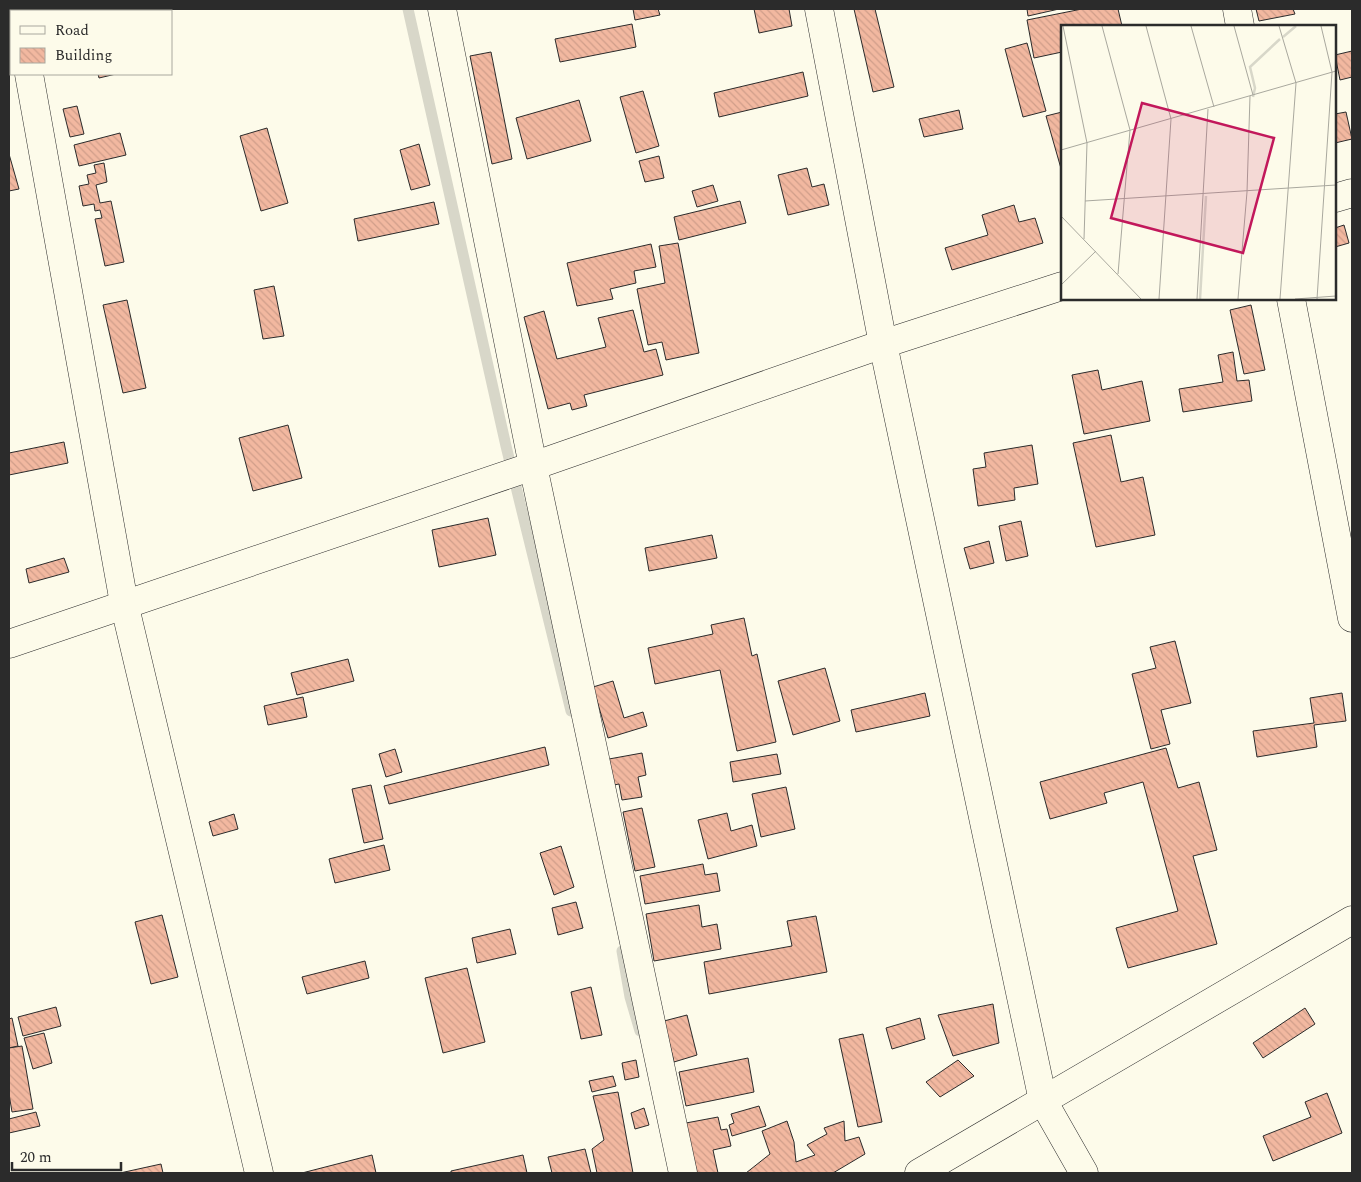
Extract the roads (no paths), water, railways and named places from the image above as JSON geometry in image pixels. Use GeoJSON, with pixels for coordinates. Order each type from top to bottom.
{"type":"FeatureCollection","features":[{"type":"Feature","properties":{"kind":"street"},"geometry":{"type":"LineString","coordinates":[[442,9],[533,466],[683,1173]]}},
{"type":"Feature","properties":{"kind":"street"},"geometry":{"type":"LineString","coordinates":[[819,9],[883,344],[1043,1101],[1084,1173]]}},
{"type":"Feature","properties":{"kind":"street"},"geometry":{"type":"LineString","coordinates":[[1237,9],[1240,25]]}},
{"type":"Feature","properties":{"kind":"street"},"geometry":{"type":"LineString","coordinates":[[29,75],[124,603],[260,1173]]}},
{"type":"Feature","properties":{"kind":"street"},"geometry":{"type":"LineString","coordinates":[[1336,198],[1352,193]]}},
{"type":"Feature","properties":{"kind":"street"},"geometry":{"type":"LineString","coordinates":[[9,644],[124,603],[533,466],[883,344],[1061,286]]}},
{"type":"Feature","properties":{"kind":"street"},"geometry":{"type":"LineString","coordinates":[[1291,300],[1352,618]]}},
{"type":"Feature","properties":{"kind":"street"},"geometry":{"type":"LineString","coordinates":[[919,1173],[1352,920]]}},
{"type":"Feature","properties":{"kind":"waterway"},"geometry":{"type":"LineString","coordinates":[[408,9],[506,446],[571,711]]}},
{"type":"Feature","properties":{"kind":"waterway"},"geometry":{"type":"LineString","coordinates":[[622,951],[630,997],[640,1031]]}}]}
